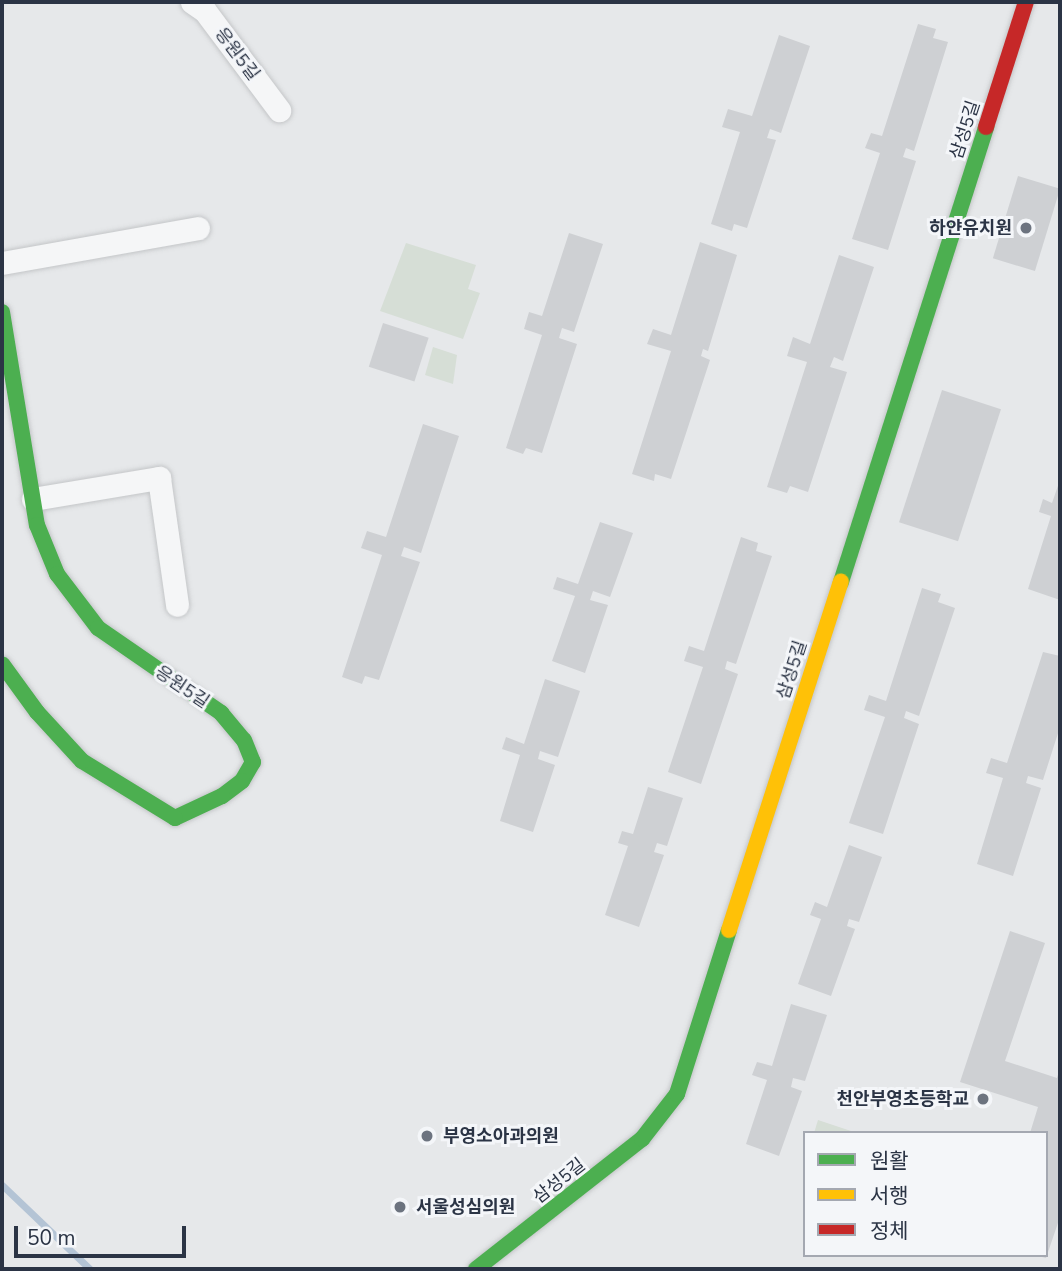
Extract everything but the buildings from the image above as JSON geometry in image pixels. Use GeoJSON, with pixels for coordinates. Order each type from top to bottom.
{"type":"FeatureCollection","features":[{"type":"Feature","properties":{"kind":"street","name":"응원5길"},"geometry":{"type":"LineString","coordinates":[[192,2],[205,11],[279,110]]}},
{"type":"Feature","properties":{"kind":"street","name":"삼성5길"},"geometry":{"type":"LineString","coordinates":[[476,1269],[642,1139],[677,1094],[1026,2]]}},
{"type":"Feature","properties":{"kind":"street"},"geometry":{"type":"LineString","coordinates":[[2,263],[198,228]]}},
{"type":"Feature","properties":{"kind":"street","name":"응원5길"},"geometry":{"type":"LineString","coordinates":[[2,312],[37,525],[57,574],[98,628],[221,713],[244,740],[253,762],[242,781],[222,796],[175,818],[82,761],[37,712],[2,664]]}},
{"type":"Feature","properties":{"kind":"street"},"geometry":{"type":"LineString","coordinates":[[33,499],[159,478],[177,605]]}},
{"type":"Feature","properties":{"kind":"shaded area"},"geometry":{"type":"Polygon","coordinates":[[[406,243],[476,265],[468,289],[480,293],[463,339],[380,311],[406,243]]]}},
{"type":"Feature","properties":{"kind":"shaded area"},"geometry":{"type":"Polygon","coordinates":[[[433,347],[457,355],[453,384],[425,375],[433,347]]]}},
{"type":"Feature","properties":{"kind":"shaded area"},"geometry":{"type":"Polygon","coordinates":[[[818,1120],[851,1131],[815,1131],[818,1120]]]}},
{"type":"Feature","properties":{"kind":"waterway"},"geometry":{"type":"LineString","coordinates":[[2,1185],[90,1269]]}},
{"type":"Feature","properties":{"kind":"traffic: fast"},"geometry":{"type":"LineString","coordinates":[[841,582],[986,127]]}},
{"type":"Feature","properties":{"kind":"traffic: fast"},"geometry":{"type":"LineString","coordinates":[[2,312],[37,525],[57,574],[98,628],[221,713],[244,740],[253,762],[242,781],[222,796],[175,818],[82,761],[37,712],[2,664]]}},
{"type":"Feature","properties":{"kind":"traffic: fast"},"geometry":{"type":"LineString","coordinates":[[476,1269],[642,1139],[677,1094],[729,930]]}},
{"type":"Feature","properties":{"kind":"traffic: slow"},"geometry":{"type":"LineString","coordinates":[[729,930],[841,582]]}},
{"type":"Feature","properties":{"kind":"traffic: jam"},"geometry":{"type":"LineString","coordinates":[[986,127],[1026,2]]}},
{"type":"Feature","properties":{"kind":"place","name":"하얀유치원"},"geometry":{"type":"Point","coordinates":[1026,228]}},
{"type":"Feature","properties":{"kind":"place","name":"천안부영초등학교"},"geometry":{"type":"Point","coordinates":[983,1099]}},
{"type":"Feature","properties":{"kind":"place","name":"부영소아과의원"},"geometry":{"type":"Point","coordinates":[427,1136]}},
{"type":"Feature","properties":{"kind":"place","name":"서울성심의원"},"geometry":{"type":"Point","coordinates":[400,1207]}}]}
